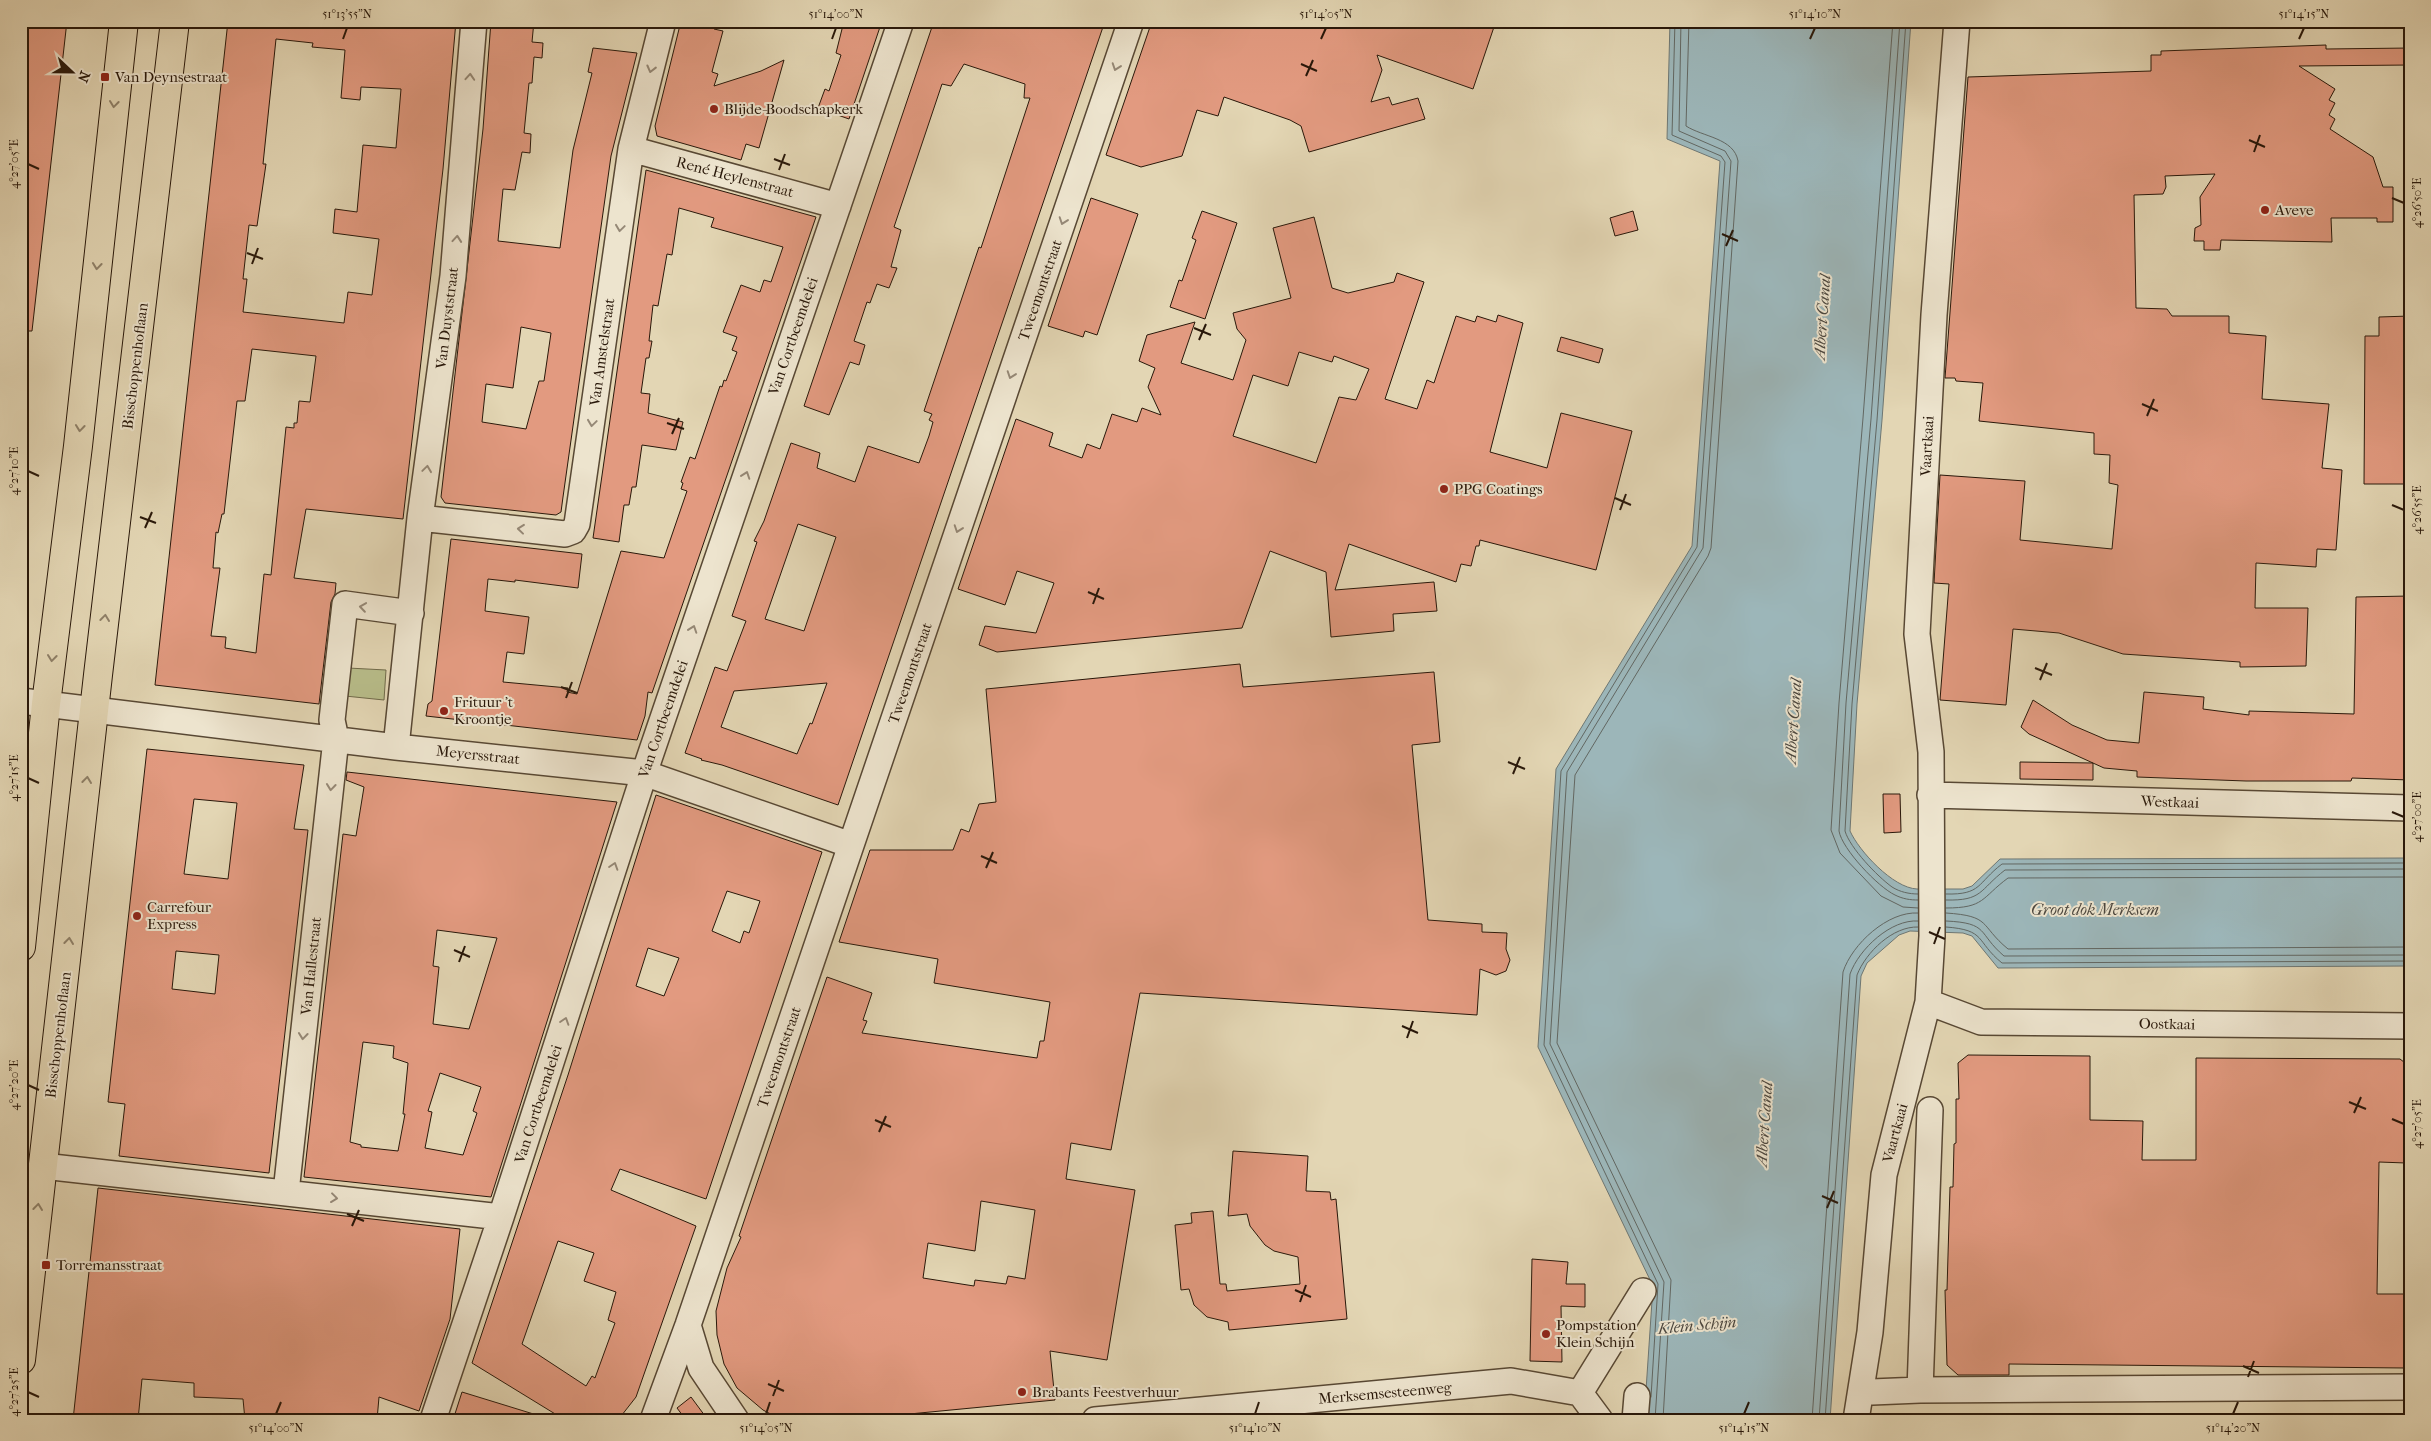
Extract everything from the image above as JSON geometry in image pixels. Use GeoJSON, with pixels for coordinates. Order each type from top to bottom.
{"type":"FeatureCollection","features":[{"type":"Feature","properties":{"kind":"main road"},"geometry":{"type":"LineString","coordinates":[[21,947],[34,703],[78,446],[124,21]]}},
{"type":"Feature","properties":{"kind":"main road","name":"Bisschoppenhoflaan"},"geometry":{"type":"LineString","coordinates":[[21,1360],[94,710],[175,21]]}},
{"type":"Feature","properties":{"kind":"street","name":"Van Duyststraat"},"geometry":{"type":"LineString","coordinates":[[396,746],[420,518],[453,276],[474,21]]}},
{"type":"Feature","properties":{"kind":"street","name":"Van Amstelstraat"},"geometry":{"type":"LineString","coordinates":[[420,518],[565,534],[573,531],[578,524],[631,149],[663,21]]}},
{"type":"Feature","properties":{"kind":"street","name":"Van Cortbeemdelei"},"geometry":{"type":"LineString","coordinates":[[433,1420],[501,1217],[644,773],[901,21]]}},
{"type":"Feature","properties":{"kind":"street","name":"Tweemontstraat"},"geometry":{"type":"LineString","coordinates":[[653,1420],[688,1325],[1131,21]]}},
{"type":"Feature","properties":{"kind":"street","name":"Vaartkaai"},"geometry":{"type":"LineString","coordinates":[[1856,1420],[1870,1332],[1884,1175],[1928,1002],[1932,936],[1931,752],[1917,634],[1934,315],[1957,21]]}},
{"type":"Feature","properties":{"kind":"street","name":"René Heylenstraat"},"geometry":{"type":"LineString","coordinates":[[631,149],[838,206]]}},
{"type":"Feature","properties":{"kind":"street"},"geometry":{"type":"LineString","coordinates":[[336,739],[332,720],[346,604],[411,613]]}},
{"type":"Feature","properties":{"kind":"street"},"geometry":{"type":"LineString","coordinates":[[34,703],[94,710]]}},
{"type":"Feature","properties":{"kind":"street","name":"Meyersstraat"},"geometry":{"type":"LineString","coordinates":[[94,710],[644,773],[851,845]]}},
{"type":"Feature","properties":{"kind":"street","name":"Van Hallestraat"},"geometry":{"type":"LineString","coordinates":[[286,1192],[336,739]]}},
{"type":"Feature","properties":{"kind":"street","name":"Westkaai"},"geometry":{"type":"LineString","coordinates":[[1930,795],[2410,808]]}},
{"type":"Feature","properties":{"kind":"street","name":"Oostkaai"},"geometry":{"type":"LineString","coordinates":[[1928,1002],[1981,1022],[2410,1026]]}},
{"type":"Feature","properties":{"kind":"street"},"geometry":{"type":"LineString","coordinates":[[1920,1390],[1930,1110]]}},
{"type":"Feature","properties":{"kind":"street"},"geometry":{"type":"LineString","coordinates":[[43,1166],[501,1217]]}},
{"type":"Feature","properties":{"kind":"street"},"geometry":{"type":"LineString","coordinates":[[1600,1420],[1580,1393],[1643,1291]]}},
{"type":"Feature","properties":{"kind":"street"},"geometry":{"type":"LineString","coordinates":[[688,1325],[700,1368],[736,1420]]}},
{"type":"Feature","properties":{"kind":"street","name":"Vaartkaai"},"geometry":{"type":"LineString","coordinates":[[1870,1332],[1871,1420]]}},
{"type":"Feature","properties":{"kind":"street","name":"Merksemsesteenweg"},"geometry":{"type":"LineString","coordinates":[[1095,1420],[1511,1382],[1580,1393]]}},
{"type":"Feature","properties":{"kind":"street"},"geometry":{"type":"LineString","coordinates":[[1872,1392],[1920,1390],[2410,1387]]}},
{"type":"Feature","properties":{"kind":"green space"},"geometry":{"type":"Polygon","coordinates":[[[348,668],[386,670],[384,700],[345,696],[348,668]]]}},
{"type":"Feature","properties":{"kind":"water"},"geometry":{"type":"Polygon","coordinates":[[[1670,21],[1911,21],[1882,420],[1857,704],[1850,831],[1869,858],[1888,875],[1908,887],[1917,889],[1963,889],[1972,886],[2000,859],[2410,858],[2410,966],[1998,968],[1972,936],[1963,933],[1910,931],[1899,935],[1867,963],[1861,976],[1830,1420],[1644,1420],[1653,1286],[1538,1047],[1556,769],[1692,546],[1720,161],[1667,139],[1670,21]]]}},
{"type":"Feature","properties":{"kind":"building"},"geometry":{"type":"Polygon","coordinates":[[[27,21],[67,21],[32,331],[21,331],[21,72],[27,21]]]}},
{"type":"Feature","properties":{"kind":"building"},"geometry":{"type":"Polygon","coordinates":[[[228,21],[456,21],[443,169],[403,519],[306,509],[294,578],[336,583],[335,594],[331,602],[319,704],[155,685],[228,21]],[[276,39],[263,164],[266,164],[257,226],[249,225],[243,279],[247,279],[243,312],[344,323],[348,292],[372,295],[379,239],[333,233],[335,209],[357,212],[363,145],[396,148],[401,89],[361,87],[360,100],[341,98],[345,50],[312,47],[313,43],[276,39]],[[252,349],[245,401],[237,401],[224,514],[222,514],[218,533],[216,532],[213,568],[220,568],[211,636],[226,637],[225,648],[256,653],[264,574],[271,575],[286,427],[294,428],[294,423],[297,423],[299,401],[310,402],[316,356],[252,349]]]}},
{"type":"Feature","properties":{"kind":"building"},"geometry":{"type":"Polygon","coordinates":[[[491,21],[534,21],[532,42],[543,43],[542,58],[534,57],[532,83],[529,83],[524,133],[531,134],[530,153],[522,152],[515,190],[503,189],[498,241],[560,248],[573,150],[592,73],[588,72],[593,48],[637,53],[611,156],[561,512],[556,515],[445,503],[441,497],[483,129],[491,21]],[[521,327],[513,388],[486,384],[482,422],[526,429],[539,381],[544,381],[551,333],[521,327]]]}},
{"type":"Feature","properties":{"kind":"building","name":"Blijde-Boodschapkerk"},"geometry":{"type":"Polygon","coordinates":[[[681,21],[716,21],[714,29],[723,31],[712,72],[718,74],[714,86],[761,71],[784,60],[759,148],[746,144],[741,160],[657,136],[655,126],[681,21]]]}},
{"type":"Feature","properties":{"kind":"building"},"geometry":{"type":"Polygon","coordinates":[[[844,21],[882,21],[849,119],[818,108],[825,89],[829,91],[841,55],[836,53],[844,21]]]}},
{"type":"Feature","properties":{"kind":"building"},"geometry":{"type":"Polygon","coordinates":[[[934,21],[1105,21],[838,805],[685,753],[715,667],[727,671],[746,621],[732,616],[757,542],[754,541],[764,521],[791,443],[820,453],[817,468],[855,482],[868,446],[919,463],[933,422],[929,420],[932,414],[924,411],[979,247],[981,248],[1030,98],[1024,98],[1025,84],[964,64],[951,86],[942,84],[894,227],[901,230],[891,267],[897,268],[889,288],[877,284],[870,303],[867,302],[854,341],[865,345],[859,365],[850,362],[829,415],[804,406],[934,21]],[[798,524],[765,619],[804,631],[836,537],[798,524]],[[827,683],[734,691],[721,727],[797,754],[810,723],[812,724],[827,683]]]}},
{"type":"Feature","properties":{"kind":"building"},"geometry":{"type":"Polygon","coordinates":[[[1152,21],[1496,21],[1473,89],[1377,55],[1382,70],[1371,102],[1389,97],[1392,105],[1418,98],[1425,119],[1309,152],[1301,126],[1290,120],[1224,97],[1218,116],[1197,110],[1182,156],[1141,167],[1106,155],[1152,21]]]}},
{"type":"Feature","properties":{"kind":"building"},"geometry":{"type":"Polygon","coordinates":[[[2326,45],[2326,49],[2410,48],[2410,65],[2299,66],[2335,89],[2329,100],[2335,103],[2329,115],[2335,119],[2330,129],[2373,157],[2383,187],[2393,187],[2393,222],[2377,222],[2377,218],[2331,218],[2332,242],[2221,240],[2220,250],[2204,250],[2204,241],[2194,241],[2195,228],[2201,225],[2200,197],[2215,174],[2165,176],[2166,187],[2163,194],[2134,195],[2136,308],[2167,309],[2172,316],[2229,316],[2229,333],[2266,336],[2262,399],[2329,404],[2322,468],[2342,470],[2336,550],[2317,549],[2316,567],[2256,563],[2255,608],[2308,608],[2306,666],[2240,667],[2240,662],[2123,654],[2059,633],[2013,629],[2006,705],[1940,700],[1949,584],[1934,583],[1940,475],[2025,481],[2020,540],[2112,549],[2118,485],[2109,483],[2110,455],[2094,454],[2094,433],[1979,421],[1983,383],[1956,381],[1955,378],[1945,378],[1968,77],[2151,71],[2151,55],[2161,55],[2161,51],[2326,45]]]}},
{"type":"Feature","properties":{"kind":"building"},"geometry":{"type":"Polygon","coordinates":[[[646,170],[816,217],[652,693],[648,692],[645,716],[637,740],[426,716],[428,704],[432,701],[451,539],[582,554],[578,588],[515,580],[515,582],[488,579],[485,611],[529,617],[524,654],[507,652],[503,682],[568,688],[567,692],[577,694],[621,551],[664,558],[687,491],[681,489],[683,483],[681,482],[690,457],[695,459],[720,386],[722,387],[724,380],[726,381],[737,352],[732,350],[737,337],[723,332],[741,285],[760,292],[764,280],[771,282],[783,247],[711,227],[714,218],[679,208],[672,255],[667,254],[658,306],[653,305],[649,341],[652,341],[649,358],[646,358],[641,393],[650,394],[648,413],[683,422],[676,450],[642,445],[636,487],[632,487],[629,505],[624,505],[619,542],[593,538],[646,170]]]}},
{"type":"Feature","properties":{"kind":"building"},"geometry":{"type":"Polygon","coordinates":[[[1091,198],[1138,214],[1097,335],[1085,331],[1083,337],[1048,326],[1091,198]]]}},
{"type":"Feature","properties":{"kind":"building"},"geometry":{"type":"Polygon","coordinates":[[[1202,211],[1237,223],[1205,319],[1170,307],[1179,280],[1182,281],[1196,240],[1192,238],[1202,211]]]}},
{"type":"Feature","properties":{"kind":"building"},"geometry":{"type":"Polygon","coordinates":[[[1633,211],[1638,230],[1615,236],[1610,218],[1633,211]]]}},
{"type":"Feature","properties":{"kind":"building"},"geometry":{"type":"Polygon","coordinates":[[[1314,217],[1332,288],[1348,293],[1394,282],[1397,273],[1424,282],[1385,399],[1417,409],[1427,380],[1434,383],[1456,316],[1475,322],[1477,316],[1496,322],[1498,315],[1523,323],[1490,452],[1547,468],[1561,413],[1632,431],[1596,570],[1480,540],[1479,546],[1476,546],[1471,566],[1461,564],[1456,582],[1349,544],[1335,590],[1434,582],[1437,611],[1393,614],[1394,631],[1331,637],[1326,572],[1270,551],[1242,628],[997,652],[979,645],[985,626],[1036,633],[1054,583],[1017,571],[1005,605],[958,589],[1016,419],[1053,433],[1049,446],[1082,458],[1087,444],[1100,449],[1112,414],[1137,422],[1142,408],[1161,415],[1148,387],[1155,368],[1139,361],[1147,335],[1195,322],[1181,363],[1233,380],[1246,340],[1237,329],[1233,313],[1291,298],[1273,228],[1314,217]],[[1299,352],[1288,386],[1253,375],[1233,436],[1316,463],[1339,397],[1356,400],[1369,369],[1334,356],[1332,362],[1299,352]]]}},
{"type":"Feature","properties":{"kind":"building"},"geometry":{"type":"Polygon","coordinates":[[[2410,316],[2410,484],[2364,484],[2365,336],[2379,336],[2379,317],[2410,316]]]}},
{"type":"Feature","properties":{"kind":"building"},"geometry":{"type":"Polygon","coordinates":[[[1561,337],[1603,349],[1599,363],[1557,351],[1561,337]]]}},
{"type":"Feature","properties":{"kind":"building"},"geometry":{"type":"Polygon","coordinates":[[[2410,596],[2410,780],[2352,778],[2351,781],[2246,781],[2137,777],[2137,771],[2104,768],[2029,734],[2021,727],[2033,700],[2072,725],[2107,740],[2139,743],[2144,692],[2204,697],[2203,709],[2249,715],[2249,711],[2354,714],[2356,597],[2410,596]]]}},
{"type":"Feature","properties":{"kind":"building"},"geometry":{"type":"Polygon","coordinates":[[[1240,664],[1243,687],[1434,672],[1440,742],[1412,745],[1428,920],[1482,924],[1482,932],[1507,933],[1506,949],[1510,960],[1506,971],[1496,975],[1480,969],[1477,1015],[1140,993],[1111,1150],[1071,1143],[1066,1179],[1135,1190],[1107,1360],[1050,1351],[1055,1400],[847,1420],[782,1420],[763,1410],[737,1388],[724,1364],[717,1335],[716,1311],[727,1268],[741,1237],[739,1236],[827,977],[872,993],[863,1020],[867,1021],[862,1033],[1037,1058],[1040,1041],[1044,1041],[1050,1002],[934,983],[938,959],[839,942],[870,850],[953,850],[961,829],[969,832],[979,804],[996,802],[986,689],[1240,664]],[[981,1201],[975,1251],[928,1243],[923,1278],[974,1286],[975,1280],[1006,1284],[1008,1276],[1025,1279],[1035,1210],[981,1201]]]}},
{"type":"Feature","properties":{"kind":"building"},"geometry":{"type":"Polygon","coordinates":[[[147,749],[304,765],[294,829],[308,830],[269,1173],[119,1156],[125,1104],[108,1102],[147,749]],[[194,799],[184,874],[228,879],[237,803],[194,799]],[[176,951],[172,989],[215,994],[219,955],[176,951]]]}},
{"type":"Feature","properties":{"kind":"building"},"geometry":{"type":"Polygon","coordinates":[[[2020,762],[2093,763],[2093,780],[2020,779],[2020,762]]]}},
{"type":"Feature","properties":{"kind":"building"},"geometry":{"type":"Polygon","coordinates":[[[347,772],[617,802],[491,1197],[304,1177],[343,834],[356,836],[364,787],[346,780],[347,772]],[[437,930],[433,966],[439,967],[433,1024],[469,1029],[497,938],[437,930]],[[363,1042],[350,1142],[361,1145],[361,1147],[398,1151],[405,1114],[403,1114],[408,1063],[393,1058],[394,1046],[363,1042]],[[440,1073],[428,1111],[432,1112],[425,1148],[463,1155],[477,1113],[473,1111],[481,1087],[440,1073]]]}},
{"type":"Feature","properties":{"kind":"building"},"geometry":{"type":"Polygon","coordinates":[[[1883,794],[1900,794],[1901,832],[1884,833],[1883,794]]]}},
{"type":"Feature","properties":{"kind":"building"},"geometry":{"type":"Polygon","coordinates":[[[656,795],[822,852],[706,1199],[620,1169],[611,1190],[696,1226],[636,1397],[618,1420],[565,1420],[472,1363],[568,1075],[656,795]],[[727,891],[712,931],[740,943],[744,931],[749,933],[760,901],[727,891]],[[648,948],[636,986],[664,996],[679,958],[648,948]],[[558,1241],[522,1344],[586,1386],[592,1376],[595,1378],[615,1323],[608,1320],[616,1292],[584,1281],[594,1253],[558,1241]]]}},
{"type":"Feature","properties":{"kind":"building"},"geometry":{"type":"Polygon","coordinates":[[[1968,1055],[2090,1056],[2090,1120],[2143,1121],[2142,1160],[2196,1160],[2196,1058],[2400,1059],[2409,1066],[2406,1163],[2379,1162],[2377,1294],[2405,1294],[2405,1368],[2009,1364],[2009,1375],[1958,1375],[1947,1365],[1945,1290],[1947,1290],[1950,1187],[1953,1187],[1954,1144],[1956,1143],[1956,1099],[1959,1099],[1958,1063],[1968,1055]]]}},
{"type":"Feature","properties":{"kind":"building"},"geometry":{"type":"Polygon","coordinates":[[[1233,1151],[1308,1156],[1306,1191],[1330,1192],[1331,1200],[1336,1199],[1347,1319],[1229,1330],[1228,1322],[1207,1317],[1194,1305],[1189,1289],[1181,1290],[1175,1225],[1192,1223],[1191,1213],[1213,1211],[1220,1284],[1226,1284],[1227,1291],[1300,1284],[1298,1257],[1274,1251],[1265,1245],[1250,1226],[1247,1214],[1228,1216],[1233,1151]]]}},
{"type":"Feature","properties":{"kind":"building"},"geometry":{"type":"Polygon","coordinates":[[[98,1188],[460,1229],[450,1319],[419,1411],[379,1397],[377,1420],[245,1420],[243,1399],[194,1397],[194,1383],[142,1379],[138,1420],[73,1420],[98,1188]]]}},
{"type":"Feature","properties":{"kind":"building"},"geometry":{"type":"Polygon","coordinates":[[[1532,1259],[1568,1262],[1566,1284],[1585,1284],[1585,1307],[1561,1306],[1562,1362],[1530,1361],[1532,1259]]]}},
{"type":"Feature","properties":{"kind":"building"},"geometry":{"type":"Polygon","coordinates":[[[462,1392],[540,1416],[539,1420],[453,1420],[462,1392]]]}},
{"type":"Feature","properties":{"kind":"building"},"geometry":{"type":"Polygon","coordinates":[[[691,1397],[708,1420],[686,1420],[677,1408],[691,1397]]]}},
{"type":"Feature","properties":{"kind":"place","name":"Van Deynsestraat"},"geometry":{"type":"Point","coordinates":[105,77]}},
{"type":"Feature","properties":{"kind":"place","name":"Blijde-Boodschapkerk"},"geometry":{"type":"Point","coordinates":[714,109]}},
{"type":"Feature","properties":{"kind":"place","name":"Aveve"},"geometry":{"type":"Point","coordinates":[2265,210]}},
{"type":"Feature","properties":{"kind":"place","name":"PPG Coatings"},"geometry":{"type":"Point","coordinates":[1444,489]}},
{"type":"Feature","properties":{"kind":"place","name":"Frituur 't Kroontje"},"geometry":{"type":"Point","coordinates":[444,711]}},
{"type":"Feature","properties":{"kind":"place","name":"Carrefour Express"},"geometry":{"type":"Point","coordinates":[137,916]}},
{"type":"Feature","properties":{"kind":"place","name":"Torremansstraat"},"geometry":{"type":"Point","coordinates":[46,1265]}},
{"type":"Feature","properties":{"kind":"place","name":"Pompstation Klein Schijn"},"geometry":{"type":"Point","coordinates":[1546,1334]}},
{"type":"Feature","properties":{"kind":"place","name":"Brabants Feestverhuur"},"geometry":{"type":"Point","coordinates":[1022,1392]}},
{"type":"Feature","properties":{"kind":"water label","name":"Albert Canal"},"geometry":{"type":"Point","coordinates":[1822,317]}},
{"type":"Feature","properties":{"kind":"water label","name":"Albert Canal"},"geometry":{"type":"Point","coordinates":[1793,721]}},
{"type":"Feature","properties":{"kind":"water label","name":"Groot dok Merksem"},"geometry":{"type":"Point","coordinates":[2095,909]}},
{"type":"Feature","properties":{"kind":"water label","name":"Albert Canal"},"geometry":{"type":"Point","coordinates":[1764,1124]}},
{"type":"Feature","properties":{"kind":"water label","name":"Klein Schijn"},"geometry":{"type":"Point","coordinates":[1697,1325]}}]}
